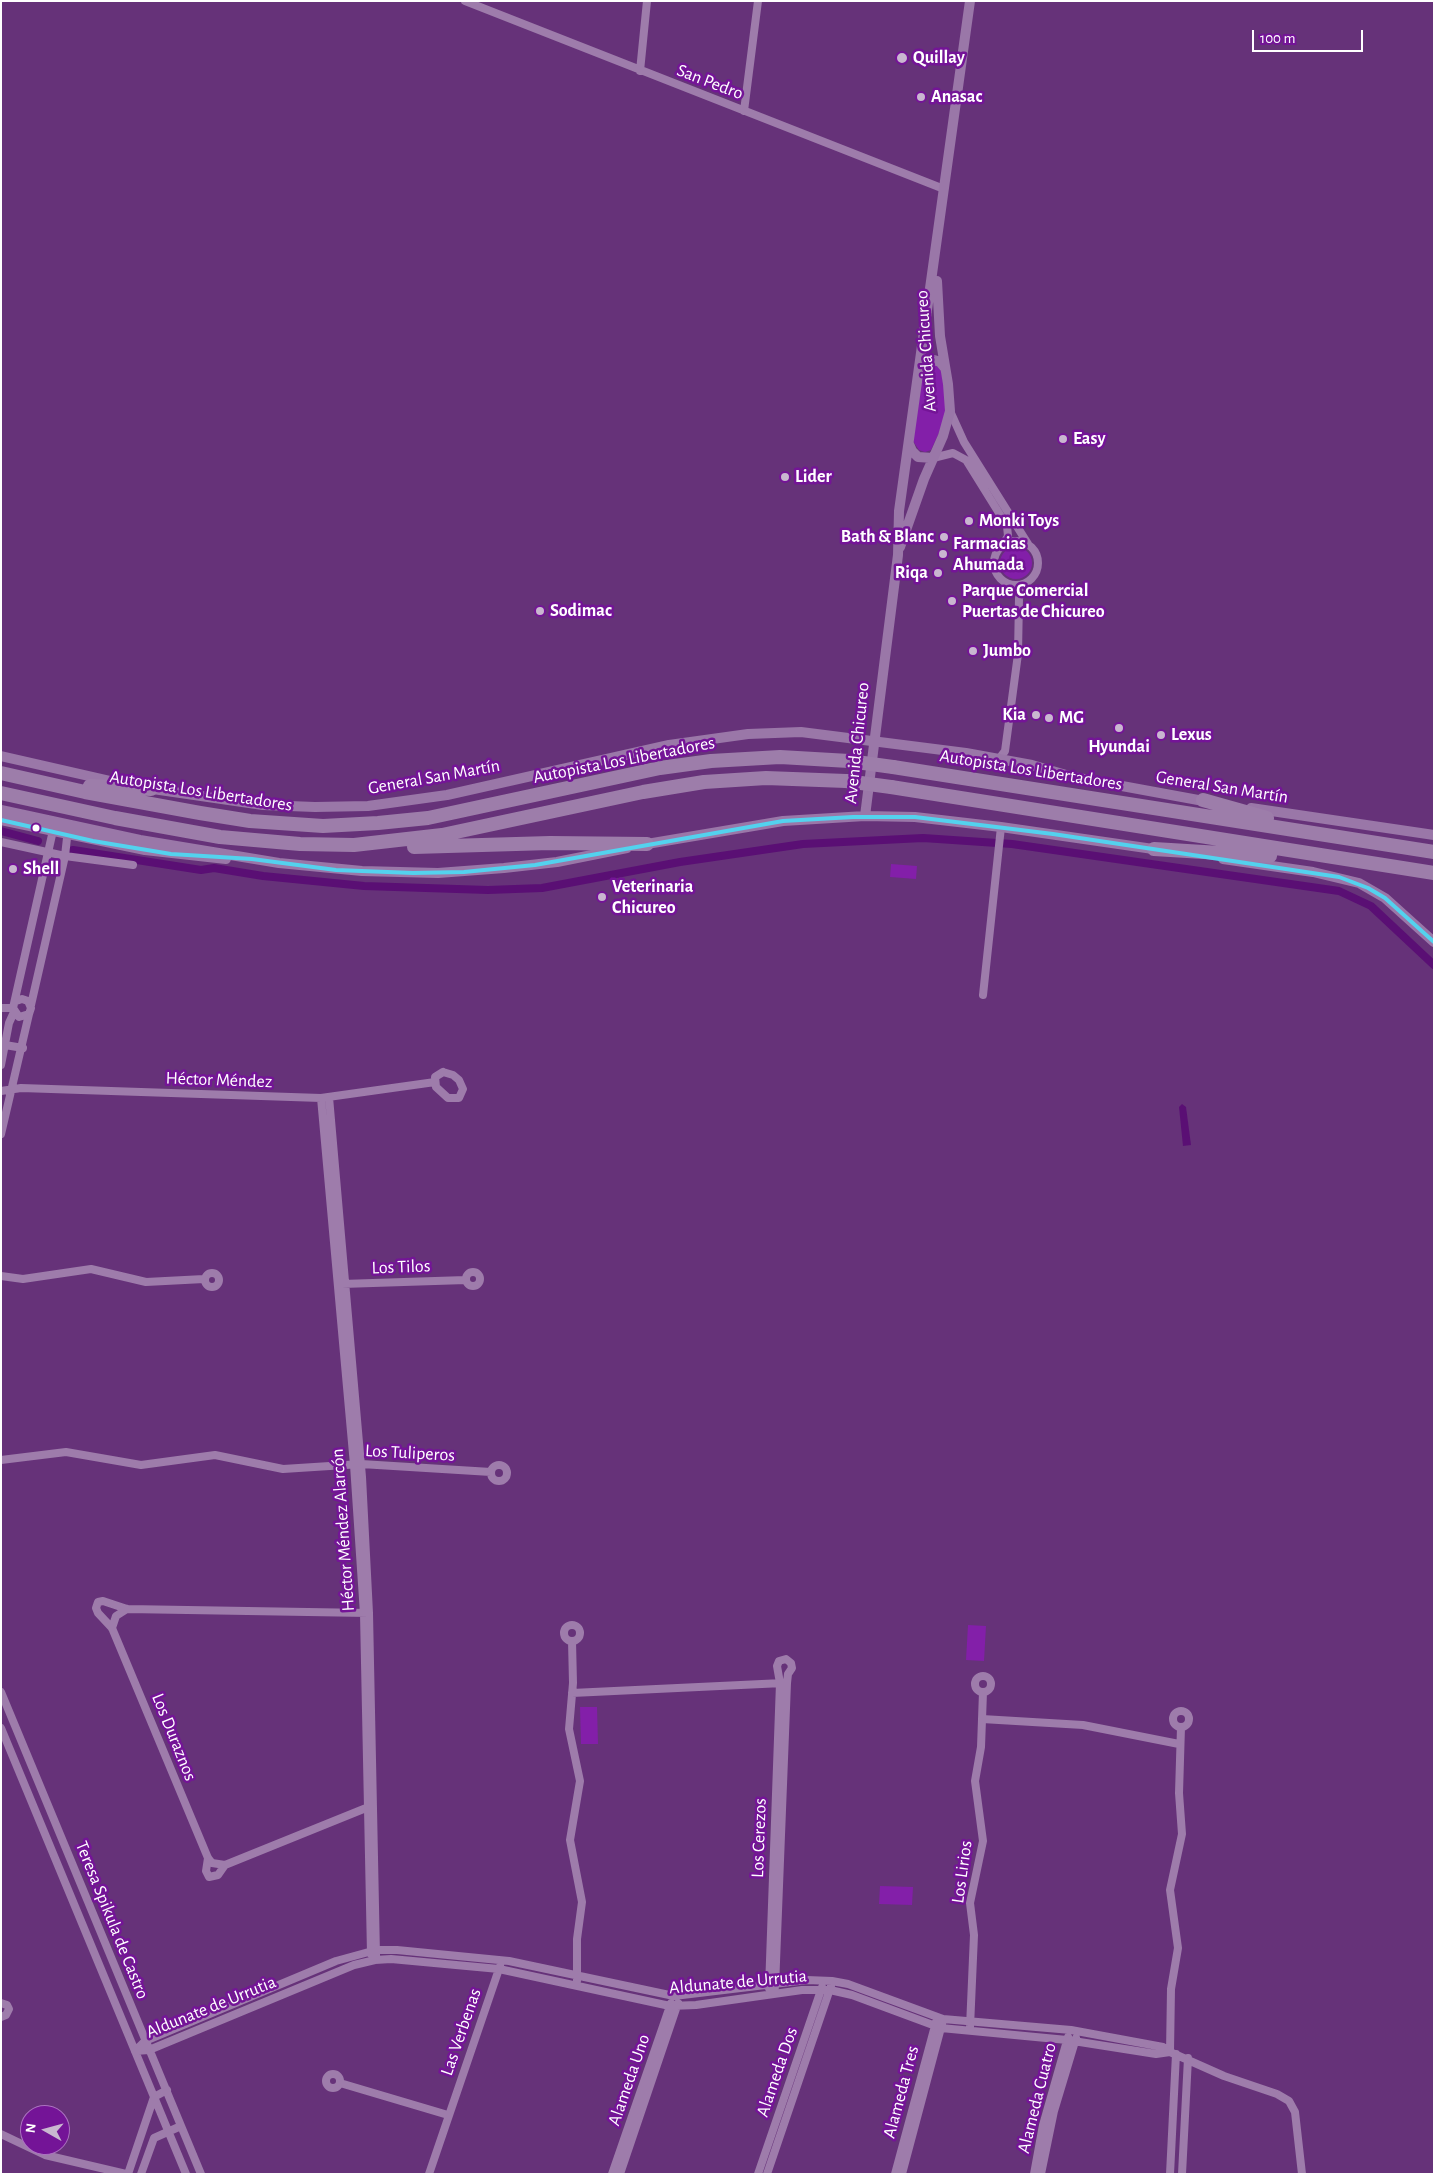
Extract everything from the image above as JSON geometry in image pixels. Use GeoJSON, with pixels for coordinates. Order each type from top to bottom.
{"type":"FeatureCollection","features":[{"type":"Feature","properties":{"kind":"highway","name":"Autopista Los Libertadores"},"geometry":{"type":"LineString","coordinates":[[1,773],[225,818],[298,825],[350,825],[406,821],[450,814],[634,774],[703,762],[780,757],[849,761],[893,767],[1434,852]]}},
{"type":"Feature","properties":{"kind":"highway","name":"Autopista Los Libertadores"},"geometry":{"type":"LineString","coordinates":[[1,793],[115,818],[220,837],[282,843],[354,845],[435,836],[664,788],[704,782],[766,778],[846,781],[1434,873]]}},
{"type":"Feature","properties":{"kind":"highway"},"geometry":{"type":"LineString","coordinates":[[44,783],[151,789]]}},
{"type":"Feature","properties":{"kind":"highway"},"geometry":{"type":"LineString","coordinates":[[1203,800],[1333,837]]}},
{"type":"Feature","properties":{"kind":"highway"},"geometry":{"type":"LineString","coordinates":[[354,845],[408,848],[550,843],[647,844]]}},
{"type":"Feature","properties":{"kind":"highway"},"geometry":{"type":"LineString","coordinates":[[1154,849],[1325,856]]}},
{"type":"Feature","properties":{"kind":"main road","name":"Avenida Chicureo"},"geometry":{"type":"LineString","coordinates":[[865,816],[876,740],[881,674],[898,554],[898,528],[970,1]]}},
{"type":"Feature","properties":{"kind":"main road","name":"Avenida Chicureo"},"geometry":{"type":"LineString","coordinates":[[898,554],[950,411],[946,369],[940,336],[936,257]]}},
{"type":"Feature","properties":{"kind":"main road"},"geometry":{"type":"LineString","coordinates":[[920,366],[925,361],[934,360],[940,362],[946,369]]}},
{"type":"Feature","properties":{"kind":"main road"},"geometry":{"type":"LineString","coordinates":[[909,444],[912,451],[918,457],[933,458]]}},
{"type":"Feature","properties":{"kind":"main road","name":"General San Martín"},"geometry":{"type":"LineString","coordinates":[[1,756],[151,789],[263,805],[315,807],[368,806],[446,795],[639,751],[736,735],[801,732],[876,740],[1005,758],[1073,777],[1203,800],[1434,835]]}},
{"type":"Feature","properties":{"kind":"main road"},"geometry":{"type":"LineString","coordinates":[[1,810],[53,827]]}},
{"type":"Feature","properties":{"kind":"main road"},"geometry":{"type":"LineString","coordinates":[[1,820],[252,859],[336,870],[447,872],[535,865],[783,821],[865,816],[915,817],[1001,827],[1154,849],[1297,870],[1349,880],[1385,898],[1434,942]]}},
{"type":"Feature","properties":{"kind":"street","name":"San Pedro"},"geometry":{"type":"LineString","coordinates":[[465,1],[944,189]]}},
{"type":"Feature","properties":{"kind":"street"},"geometry":{"type":"LineString","coordinates":[[640,71],[647,1]]}},
{"type":"Feature","properties":{"kind":"street"},"geometry":{"type":"LineString","coordinates":[[744,111],[758,1]]}},
{"type":"Feature","properties":{"kind":"street"},"geometry":{"type":"LineString","coordinates":[[950,411],[964,442],[1036,554],[1038,563],[1036,573],[1026,583],[1019,603],[1018,654],[1005,758]]}},
{"type":"Feature","properties":{"kind":"street"},"geometry":{"type":"LineString","coordinates":[[933,458],[953,453],[966,460],[1008,526],[1008,536],[995,555],[994,568],[1000,580],[1008,584],[1017,586],[1026,583]]}},
{"type":"Feature","properties":{"kind":"street"},"geometry":{"type":"LineString","coordinates":[[1003,545],[1013,541],[1028,544]]}},
{"type":"Feature","properties":{"kind":"street"},"geometry":{"type":"LineString","coordinates":[[1008,584],[1019,603]]}},
{"type":"Feature","properties":{"kind":"street"},"geometry":{"type":"LineString","coordinates":[[1,1065],[53,827]]}},
{"type":"Feature","properties":{"kind":"street"},"geometry":{"type":"LineString","coordinates":[[983,995],[1001,827]]}},
{"type":"Feature","properties":{"kind":"street"},"geometry":{"type":"LineString","coordinates":[[1,1134],[65,856],[68,830]]}},
{"type":"Feature","properties":{"kind":"street"},"geometry":{"type":"LineString","coordinates":[[1,842],[65,856],[132,865]]}},
{"type":"Feature","properties":{"kind":"street"},"geometry":{"type":"LineString","coordinates":[[1,1008],[14,1007],[24,999],[31,1005]]}},
{"type":"Feature","properties":{"kind":"street"},"geometry":{"type":"LineString","coordinates":[[14,1007],[21,1017],[29,1014]]}},
{"type":"Feature","properties":{"kind":"street"},"geometry":{"type":"LineString","coordinates":[[5,1045],[22,1048]]}},
{"type":"Feature","properties":{"kind":"street","name":"Héctor Méndez"},"geometry":{"type":"LineString","coordinates":[[1,1091],[21,1088],[325,1098],[435,1082]]}},
{"type":"Feature","properties":{"kind":"street","name":"Héctor Méndez Alarcón"},"geometry":{"type":"LineString","coordinates":[[325,1098],[358,1464],[367,1613],[373,1960]]}},
{"type":"Feature","properties":{"kind":"street"},"geometry":{"type":"LineString","coordinates":[[1,1276],[23,1279],[91,1269],[146,1282],[204,1279]]}},
{"type":"Feature","properties":{"kind":"street","name":"Los Tilos"},"geometry":{"type":"LineString","coordinates":[[342,1284],[466,1280]]}},
{"type":"Feature","properties":{"kind":"street","name":"Los Tuliperos"},"geometry":{"type":"LineString","coordinates":[[1,1460],[66,1452],[141,1465],[214,1455],[283,1469],[318,1465],[358,1464],[491,1472]]}},
{"type":"Feature","properties":{"kind":"street","name":"Los Duraznos"},"geometry":{"type":"LineString","coordinates":[[367,1613],[127,1609],[105,1601],[97,1604],[98,1613],[112,1628],[208,1858],[206,1871],[209,1877],[218,1875],[225,1865],[370,1807]]}},
{"type":"Feature","properties":{"kind":"street"},"geometry":{"type":"LineString","coordinates":[[112,1628],[116,1616],[127,1609]]}},
{"type":"Feature","properties":{"kind":"street"},"geometry":{"type":"LineString","coordinates":[[572,1641],[572,1693],[569,1729],[580,1781],[570,1840],[581,1896],[577,1939],[577,1986]]}},
{"type":"Feature","properties":{"kind":"street"},"geometry":{"type":"LineString","coordinates":[[786,1659],[792,1666],[788,1674],[779,1672],[778,1663],[786,1659]]}},
{"type":"Feature","properties":{"kind":"street","name":"Los Cerezos"},"geometry":{"type":"LineString","coordinates":[[779,1672],[784,1683]]}},
{"type":"Feature","properties":{"kind":"street","name":"Los Cerezos"},"geometry":{"type":"LineString","coordinates":[[772,1995],[784,1683],[788,1674]]}},
{"type":"Feature","properties":{"kind":"street"},"geometry":{"type":"LineString","coordinates":[[572,1693],[784,1683]]}},
{"type":"Feature","properties":{"kind":"street","name":"Teresa Spikula de Castro"},"geometry":{"type":"LineString","coordinates":[[1,1692],[201,2174]]}},
{"type":"Feature","properties":{"kind":"street","name":"Los Lirios"},"geometry":{"type":"LineString","coordinates":[[970,2031],[974,1936],[970,1903],[983,1841],[975,1782],[980,1753],[983,1692]]}},
{"type":"Feature","properties":{"kind":"street"},"geometry":{"type":"LineString","coordinates":[[982,1719],[1067,1723],[1179,1744]]}},
{"type":"Feature","properties":{"kind":"street"},"geometry":{"type":"LineString","coordinates":[[1170,2174],[1173,2053],[1171,1988],[1178,1948],[1170,1890],[1183,1827],[1179,1793],[1181,1727]]}},
{"type":"Feature","properties":{"kind":"street","name":"Teresa Spikula de Castro"},"geometry":{"type":"LineString","coordinates":[[1,1728],[186,2174]]}},
{"type":"Feature","properties":{"kind":"street"},"geometry":{"type":"LineString","coordinates":[[40,1821],[52,1816]]}},
{"type":"Feature","properties":{"kind":"street"},"geometry":{"type":"LineString","coordinates":[[208,1858],[215,1864],[225,1865]]}},
{"type":"Feature","properties":{"kind":"street","name":"Aldunate de Urrutia"},"geometry":{"type":"LineString","coordinates":[[135,2051],[146,2041],[336,1961],[373,1951],[397,1950],[503,1960],[677,1996],[828,1980],[848,1984],[940,2018],[1075,2031],[1155,2044],[1224,2076],[1273,2093],[1289,2101],[1295,2112],[1302,2174]]}},
{"type":"Feature","properties":{"kind":"street","name":"Aldunate de Urrutia"},"geometry":{"type":"LineString","coordinates":[[135,2051],[149,2050],[348,1967],[373,1960],[396,1959],[499,1969],[674,2006],[802,1990],[826,1990],[852,1995],[938,2027],[1071,2040],[1156,2054],[1173,2053]]}},
{"type":"Feature","properties":{"kind":"street","name":"Las Verbenas"},"geometry":{"type":"LineString","coordinates":[[429,2174],[503,1960]]}},
{"type":"Feature","properties":{"kind":"street","name":"Alameda Dos"},"geometry":{"type":"LineString","coordinates":[[767,2174],[828,1980]]}},
{"type":"Feature","properties":{"kind":"street","name":"Alameda Dos"},"geometry":{"type":"LineString","coordinates":[[758,2174],[826,1990]]}},
{"type":"Feature","properties":{"kind":"street","name":"Alameda Uno"},"geometry":{"type":"LineString","coordinates":[[620,2174],[677,1996]]}},
{"type":"Feature","properties":{"kind":"street"},"geometry":{"type":"LineString","coordinates":[[1,2003],[7,2005],[9,2009],[6,2016],[1,2017]]}},
{"type":"Feature","properties":{"kind":"street","name":"Alameda Uno"},"geometry":{"type":"LineString","coordinates":[[612,2174],[674,2006]]}},
{"type":"Feature","properties":{"kind":"street","name":"Alameda Tres"},"geometry":{"type":"LineString","coordinates":[[902,2174],[940,2018]]}},
{"type":"Feature","properties":{"kind":"street","name":"Alameda Tres"},"geometry":{"type":"LineString","coordinates":[[895,2174],[938,2027]]}},
{"type":"Feature","properties":{"kind":"street","name":"Alameda Cuatro"},"geometry":{"type":"LineString","coordinates":[[1034,2174],[1043,2125],[1075,2031]]}},
{"type":"Feature","properties":{"kind":"street","name":"Alameda Cuatro"},"geometry":{"type":"LineString","coordinates":[[1041,2174],[1071,2040]]}},
{"type":"Feature","properties":{"kind":"street"},"geometry":{"type":"LineString","coordinates":[[1182,2174],[1188,2058]]}},
{"type":"Feature","properties":{"kind":"street"},"geometry":{"type":"LineString","coordinates":[[340,2083],[448,2115]]}},
{"type":"Feature","properties":{"kind":"street"},"geometry":{"type":"LineString","coordinates":[[1,2134],[45,2155],[127,2174],[154,2097],[166,2090]]}},
{"type":"Feature","properties":{"kind":"street"},"geometry":{"type":"LineString","coordinates":[[141,2174],[152,2140],[156,2136],[181,2126]]}},
{"type":"Feature","properties":{"kind":"shaded area"},"geometry":{"type":"Polygon","coordinates":[[[927,364],[940,366],[947,401],[945,420],[931,450],[925,452],[919,450],[913,441],[923,368],[927,364]]]}},
{"type":"Feature","properties":{"kind":"shaded area"},"geometry":{"type":"Polygon","coordinates":[[[1016,547],[1022,548],[1027,552],[1031,557],[1031,569],[1027,574],[1022,578],[1016,579],[1010,578],[1005,574],[1001,569],[1000,563],[1001,557],[1005,552],[1010,548],[1016,547]]]}},
{"type":"Feature","properties":{"kind":"shaded area"},"geometry":{"type":"Polygon","coordinates":[[[891,864],[917,866],[916,879],[890,877],[891,864]]]}},
{"type":"Feature","properties":{"kind":"shaded area"},"geometry":{"type":"Polygon","coordinates":[[[1182,1104],[1186,1107],[1191,1145],[1183,1146],[1179,1107],[1182,1104]]]}},
{"type":"Feature","properties":{"kind":"shaded area"},"geometry":{"type":"Polygon","coordinates":[[[968,1625],[986,1626],[984,1661],[966,1660],[968,1625]]]}},
{"type":"Feature","properties":{"kind":"shaded area"},"geometry":{"type":"Polygon","coordinates":[[[580,1707],[597,1707],[598,1744],[581,1744],[580,1707]]]}},
{"type":"Feature","properties":{"kind":"shaded area"},"geometry":{"type":"Polygon","coordinates":[[[880,1886],[913,1887],[912,1905],[879,1904],[880,1886]]]}},
{"type":"Feature","properties":{"kind":"waterway"},"geometry":{"type":"LineString","coordinates":[[1,831],[38,841]]}},
{"type":"Feature","properties":{"kind":"waterway"},"geometry":{"type":"LineString","coordinates":[[73,850],[201,870],[214,868],[263,876],[364,886],[488,890],[542,888],[680,862],[803,844],[923,838],[1012,844],[1339,891],[1371,906],[1434,965]]}},
{"type":"Feature","properties":{"kind":"transit line"},"geometry":{"type":"LineString","coordinates":[[1,820],[93,841],[171,854],[252,859],[336,870],[413,873],[464,872],[535,865],[783,821],[853,817],[915,817],[1053,834],[1339,877],[1368,888],[1385,898],[1434,942]]}},
{"type":"Feature","properties":{"kind":"place","name":"Quillay"},"geometry":{"type":"Point","coordinates":[902,58]}},
{"type":"Feature","properties":{"kind":"place","name":"Anasac"},"geometry":{"type":"Point","coordinates":[921,97]}},
{"type":"Feature","properties":{"kind":"place","name":"Easy"},"geometry":{"type":"Point","coordinates":[1063,439]}},
{"type":"Feature","properties":{"kind":"place","name":"Lider"},"geometry":{"type":"Point","coordinates":[785,477]}},
{"type":"Feature","properties":{"kind":"place","name":"Monki Toys"},"geometry":{"type":"Point","coordinates":[969,521]}},
{"type":"Feature","properties":{"kind":"place","name":"Bath & Blanc"},"geometry":{"type":"Point","coordinates":[944,537]}},
{"type":"Feature","properties":{"kind":"place","name":"Farmacias Ahumada"},"geometry":{"type":"Point","coordinates":[943,554]}},
{"type":"Feature","properties":{"kind":"place","name":"Riqa"},"geometry":{"type":"Point","coordinates":[938,573]}},
{"type":"Feature","properties":{"kind":"place","name":"Parque Comercial Puertas de Chicureo"},"geometry":{"type":"Point","coordinates":[952,601]}},
{"type":"Feature","properties":{"kind":"place","name":"Sodimac"},"geometry":{"type":"Point","coordinates":[540,611]}},
{"type":"Feature","properties":{"kind":"place","name":"Jumbo"},"geometry":{"type":"Point","coordinates":[973,651]}},
{"type":"Feature","properties":{"kind":"place","name":"Kia"},"geometry":{"type":"Point","coordinates":[1036,715]}},
{"type":"Feature","properties":{"kind":"place","name":"MG"},"geometry":{"type":"Point","coordinates":[1049,718]}},
{"type":"Feature","properties":{"kind":"place","name":"Hyundai"},"geometry":{"type":"Point","coordinates":[1119,728]}},
{"type":"Feature","properties":{"kind":"place","name":"Lexus"},"geometry":{"type":"Point","coordinates":[1161,735]}},
{"type":"Feature","properties":{"kind":"place","name":"Shell"},"geometry":{"type":"Point","coordinates":[13,869]}},
{"type":"Feature","properties":{"kind":"place","name":"Veterinaria Chicureo"},"geometry":{"type":"Point","coordinates":[602,897]}}]}
